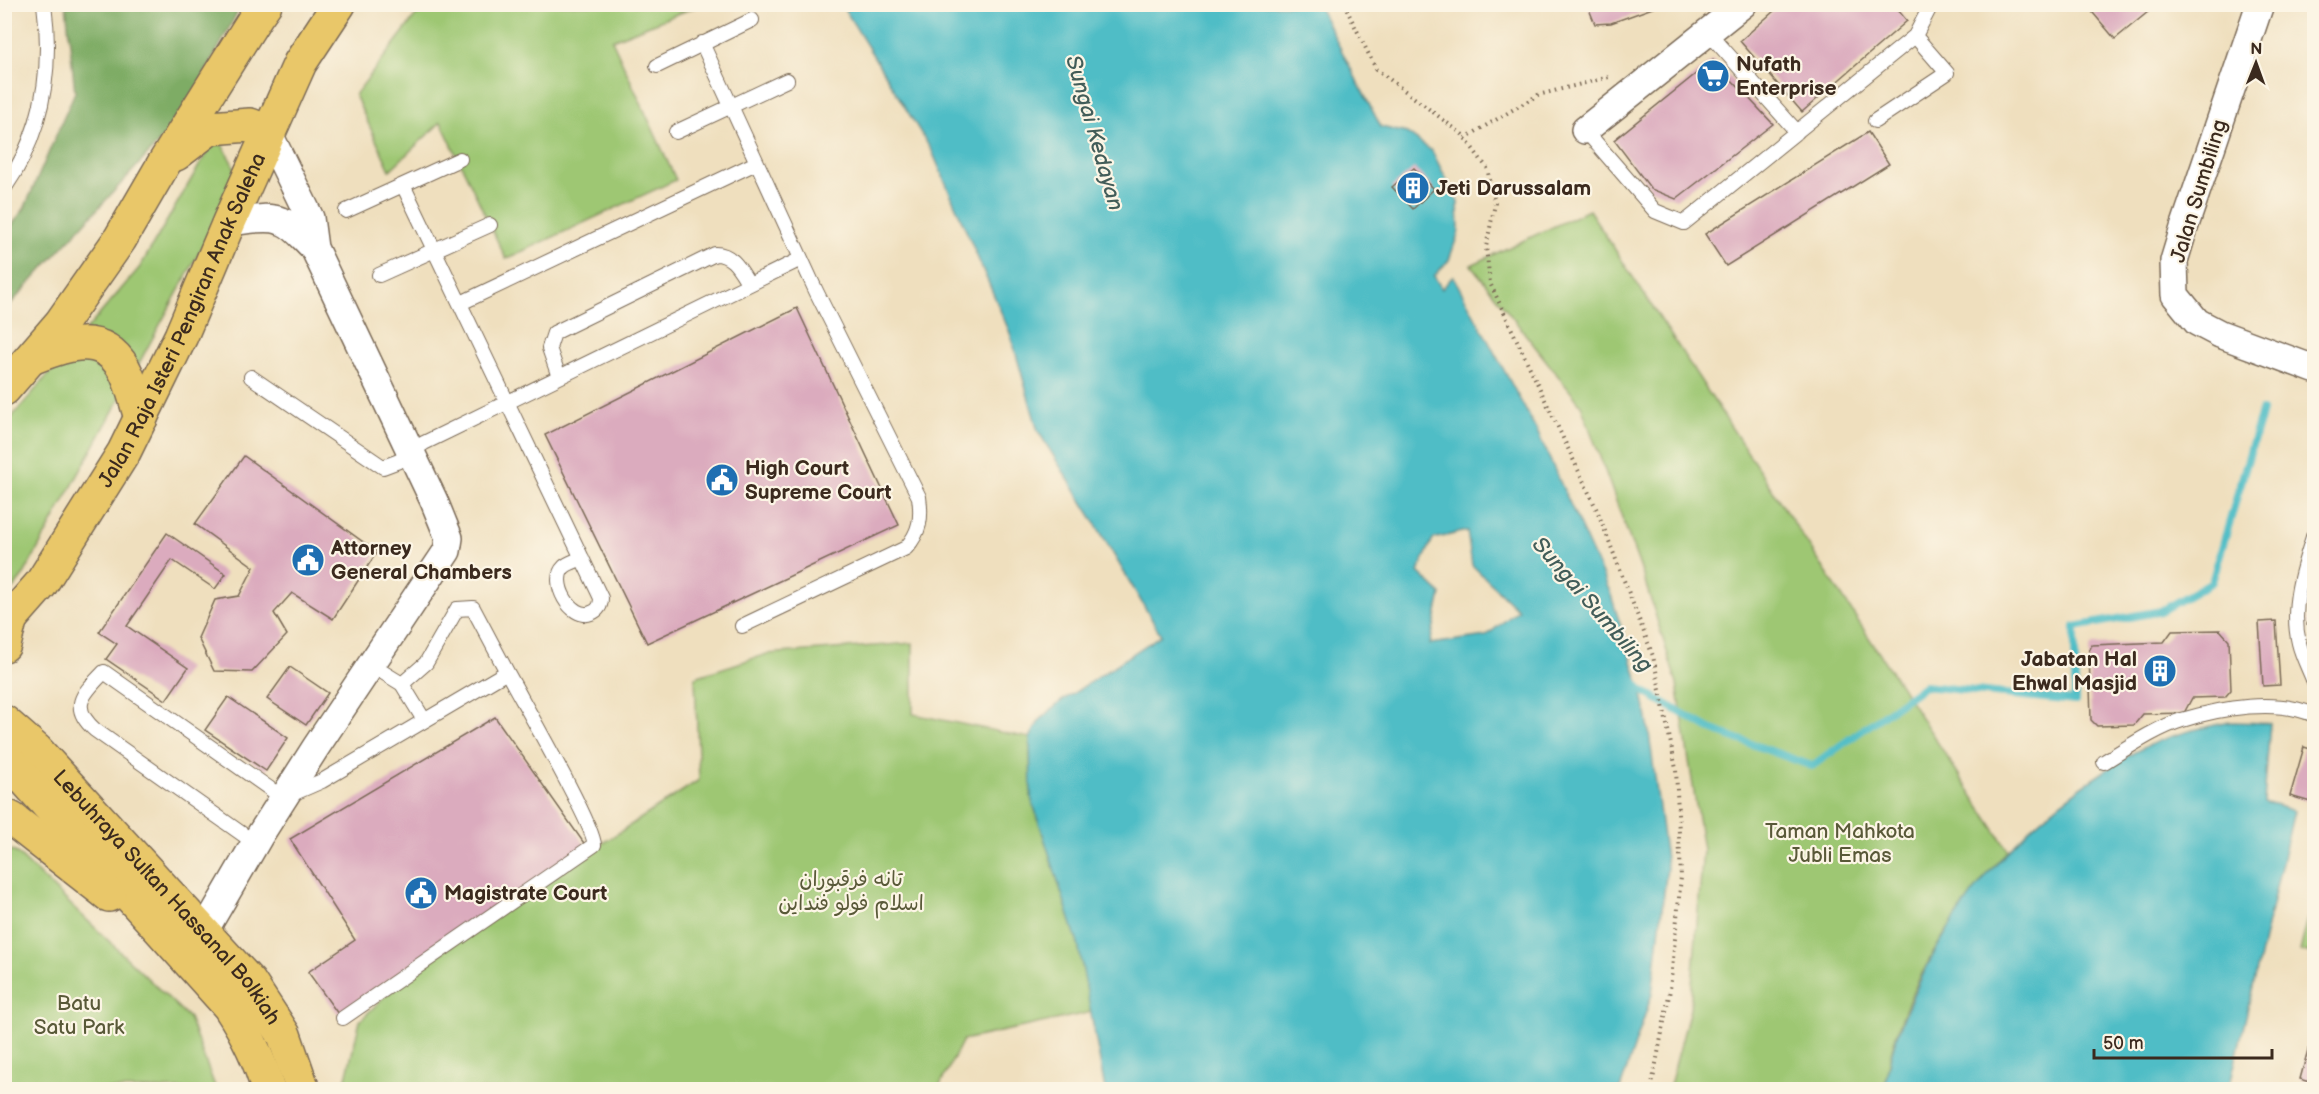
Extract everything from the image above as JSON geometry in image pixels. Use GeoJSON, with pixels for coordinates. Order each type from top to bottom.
{"type":"FeatureCollection","features":[{"type":"Feature","properties":{"kind":"main road"},"geometry":{"type":"LineString","coordinates":[[4,389],[61,323],[120,239],[163,165],[265,4]]}},
{"type":"Feature","properties":{"kind":"main road","name":"Jalan Raja Isteri Pengiran Anak Saleha"},"geometry":{"type":"LineString","coordinates":[[6,630],[47,575],[124,452],[182,336],[228,222],[300,63],[339,4]]}},
{"type":"Feature","properties":{"kind":"main road"},"geometry":{"type":"LineString","coordinates":[[163,165],[210,128],[250,125],[268,132]]}},
{"type":"Feature","properties":{"kind":"main road"},"geometry":{"type":"LineString","coordinates":[[34,357],[60,346],[85,342],[110,351],[125,370],[141,418]]}},
{"type":"Feature","properties":{"kind":"main road"},"geometry":{"type":"LineString","coordinates":[[4,699],[36,750]]}},
{"type":"Feature","properties":{"kind":"main road","name":"Lebuhraya Sultan Hassanal Bolkiah"},"geometry":{"type":"LineString","coordinates":[[4,722],[36,750],[193,943],[247,1034],[268,1089]]}},
{"type":"Feature","properties":{"kind":"main road","name":"Lebuhraya Sultan Hassanal Bolkiah"},"geometry":{"type":"LineString","coordinates":[[4,756],[193,943],[250,983],[284,1035],[303,1089]]}},
{"type":"Feature","properties":{"kind":"main road"},"geometry":{"type":"LineString","coordinates":[[4,815],[193,943]]}},
{"type":"Feature","properties":{"kind":"street"},"geometry":{"type":"LineString","coordinates":[[1585,130],[1743,4]]}},
{"type":"Feature","properties":{"kind":"street","name":"Jalan Sumbiling"},"geometry":{"type":"LineString","coordinates":[[2260,4],[2174,261],[2175,295],[2197,322],[2220,334],[2314,369]]}},
{"type":"Feature","properties":{"kind":"street"},"geometry":{"type":"LineString","coordinates":[[193,943],[283,798],[447,551],[449,538],[314,248],[310,218],[268,132]]}},
{"type":"Feature","properties":{"kind":"street"},"geometry":{"type":"LineString","coordinates":[[228,222],[282,220],[314,248]]}},
{"type":"Feature","properties":{"kind":"lane"},"geometry":{"type":"LineString","coordinates":[[4,189],[31,139],[46,86],[48,36],[44,4]]}},
{"type":"Feature","properties":{"kind":"lane"},"geometry":{"type":"LineString","coordinates":[[1585,130],[1655,211],[1684,223],[1915,36],[1930,7],[1928,4]]}},
{"type":"Feature","properties":{"kind":"lane"},"geometry":{"type":"LineString","coordinates":[[657,66],[752,20]]}},
{"type":"Feature","properties":{"kind":"lane"},"geometry":{"type":"LineString","coordinates":[[1708,32],[1797,132]]}},
{"type":"Feature","properties":{"kind":"lane"},"geometry":{"type":"LineString","coordinates":[[1875,122],[1947,73],[1915,36]]}},
{"type":"Feature","properties":{"kind":"lane"},"geometry":{"type":"LineString","coordinates":[[702,44],[801,259],[919,497],[920,525],[915,537],[906,548],[742,626]]}},
{"type":"Feature","properties":{"kind":"lane"},"geometry":{"type":"LineString","coordinates":[[676,132],[787,80]]}},
{"type":"Feature","properties":{"kind":"lane"},"geometry":{"type":"LineString","coordinates":[[346,212],[460,159]]}},
{"type":"Feature","properties":{"kind":"lane"},"geometry":{"type":"LineString","coordinates":[[461,303],[756,163]]}},
{"type":"Feature","properties":{"kind":"lane"},"geometry":{"type":"LineString","coordinates":[[403,185],[582,558]]}},
{"type":"Feature","properties":{"kind":"lane"},"geometry":{"type":"LineString","coordinates":[[379,276],[490,225]]}},
{"type":"Feature","properties":{"kind":"lane"},"geometry":{"type":"LineString","coordinates":[[559,377],[549,348],[554,333],[715,254],[724,254],[732,259],[749,284]]}},
{"type":"Feature","properties":{"kind":"lane"},"geometry":{"type":"LineString","coordinates":[[251,377],[383,467],[399,461],[424,443],[801,259]]}},
{"type":"Feature","properties":{"kind":"lane"},"geometry":{"type":"LineString","coordinates":[[2314,534],[2299,581],[2297,619],[2298,643],[2314,682]]}},
{"type":"Feature","properties":{"kind":"lane"},"geometry":{"type":"LineString","coordinates":[[343,1018],[594,845],[594,838],[581,810],[473,608],[457,609],[426,663],[402,684]]}},
{"type":"Feature","properties":{"kind":"lane"},"geometry":{"type":"LineString","coordinates":[[371,665],[402,684],[424,720]]}},
{"type":"Feature","properties":{"kind":"lane"},"geometry":{"type":"LineString","coordinates":[[255,843],[84,721],[80,711],[81,700],[104,672],[283,798],[322,780],[507,672]]}},
{"type":"Feature","properties":{"kind":"lane"},"geometry":{"type":"LineString","coordinates":[[2104,762],[2181,720],[2234,709],[2276,705],[2305,711],[2314,716]]}},
{"type":"Feature","properties":{"kind":"path"},"geometry":{"type":"LineString","coordinates":[[1344,4],[1376,69],[1464,138],[1486,168],[1495,204],[1486,247],[1490,283],[1597,510],[1653,656],[1676,769],[1681,877],[1670,990],[1651,1089]]}},
{"type":"Feature","properties":{"kind":"path"},"geometry":{"type":"LineString","coordinates":[[1464,138],[1538,95],[1616,75]]}},
{"type":"Feature","properties":{"kind":"green space"},"geometry":{"type":"Polygon","coordinates":[[[66,5],[241,5],[183,116],[5,310],[5,234],[24,209],[75,92],[66,5]]]}},
{"type":"Feature","properties":{"kind":"green space"},"geometry":{"type":"Polygon","coordinates":[[[424,5],[700,5],[612,40],[676,180],[506,259],[441,122],[390,170],[355,95],[424,5]]]}},
{"type":"Feature","properties":{"kind":"green space"},"geometry":{"type":"Polygon","coordinates":[[[217,135],[240,178],[23,576],[5,599],[5,425],[140,267],[217,135]]]}},
{"type":"Feature","properties":{"kind":"green space","name":"Taman Mahkota Jubli Emas"},"geometry":{"type":"Polygon","coordinates":[[[1589,210],[2008,850],[1966,902],[1928,961],[1900,1024],[1890,1057],[1885,1089],[1669,1089],[1690,1009],[1703,850],[1677,684],[1643,575],[1581,405],[1471,265],[1589,210]]]}},
{"type":"Feature","properties":{"kind":"green space","name":"تانه فرقبوران اسلام فولو فنداين"},"geometry":{"type":"Polygon","coordinates":[[[913,643],[913,714],[1030,738],[1031,797],[1078,943],[1092,1012],[963,1040],[938,1089],[343,1090],[360,1021],[399,982],[492,916],[699,780],[695,677],[767,654],[913,643]]]}},
{"type":"Feature","properties":{"kind":"green space","name":"Batu Satu Park"},"geometry":{"type":"Polygon","coordinates":[[[5,848],[17,853],[189,1018],[216,1089],[5,1089],[5,848]]]}},
{"type":"Feature","properties":{"kind":"green space"},"geometry":{"type":"Polygon","coordinates":[[[2314,894],[2314,955],[2300,951],[2314,894]]]}},
{"type":"Feature","properties":{"kind":"water","name":"Sungai Kedayan"},"geometry":{"type":"Polygon","coordinates":[[[842,5],[1318,5],[1381,127],[1407,133],[1432,151],[1458,202],[1459,231],[1449,260],[1434,276],[1442,289],[1453,276],[1537,431],[1610,592],[1641,690],[1647,718],[1667,867],[1652,994],[1620,1089],[1105,1089],[1078,944],[1031,797],[1030,738],[1039,721],[1060,702],[1161,635],[1038,431],[1010,333],[932,151],[842,5]],[[1467,531],[1433,539],[1418,572],[1441,594],[1430,644],[1486,636],[1518,610],[1472,565],[1467,531]]]}},
{"type":"Feature","properties":{"kind":"water"},"geometry":{"type":"Polygon","coordinates":[[[2230,722],[2270,723],[2264,802],[2294,811],[2229,1089],[1885,1089],[1891,1054],[1899,1031],[1929,963],[1969,898],[2018,841],[2076,791],[2131,754],[2172,736],[2230,722]]]}},
{"type":"Feature","properties":{"kind":"building"},"geometry":{"type":"Polygon","coordinates":[[[1587,4],[1661,5],[1611,23],[1595,24],[1587,4]]]}},
{"type":"Feature","properties":{"kind":"building"},"geometry":{"type":"Polygon","coordinates":[[[1782,4],[1893,4],[1907,21],[1802,112],[1740,41],[1782,4]]]}},
{"type":"Feature","properties":{"kind":"building"},"geometry":{"type":"Polygon","coordinates":[[[2091,4],[2151,4],[2154,7],[2115,39],[2088,7],[2091,4]]]}},
{"type":"Feature","properties":{"kind":"building"},"geometry":{"type":"Polygon","coordinates":[[[1713,60],[1773,124],[1676,199],[1651,189],[1614,140],[1713,60]]]}},
{"type":"Feature","properties":{"kind":"building"},"geometry":{"type":"Polygon","coordinates":[[[1868,132],[1889,164],[1726,266],[1705,234],[1868,132]]]}},
{"type":"Feature","properties":{"kind":"building","name":"Jeti Darussalam"},"geometry":{"type":"Polygon","coordinates":[[[1414,168],[1434,189],[1413,209],[1392,187],[1414,168]]]}},
{"type":"Feature","properties":{"kind":"building","name":"High Court Supreme Court"},"geometry":{"type":"Polygon","coordinates":[[[797,308],[899,525],[647,643],[545,435],[797,308]]]}},
{"type":"Feature","properties":{"kind":"building","name":"Attorney General Chambers"},"geometry":{"type":"Polygon","coordinates":[[[244,456],[377,552],[333,619],[292,593],[274,613],[287,635],[252,672],[214,671],[198,638],[215,600],[239,596],[254,567],[195,524],[244,456]]]}},
{"type":"Feature","properties":{"kind":"building"},"geometry":{"type":"Polygon","coordinates":[[[167,533],[226,574],[215,589],[172,560],[127,626],[188,668],[166,700],[106,659],[117,644],[99,632],[167,533]]]}},
{"type":"Feature","properties":{"kind":"building"},"geometry":{"type":"Polygon","coordinates":[[[2314,603],[2314,626],[2307,624],[2314,603]]]}},
{"type":"Feature","properties":{"kind":"building"},"geometry":{"type":"Polygon","coordinates":[[[2276,621],[2280,685],[2263,686],[2259,622],[2276,621]]]}},
{"type":"Feature","properties":{"kind":"building","name":"Jabatan Hal Ehwal Masjid"},"geometry":{"type":"Polygon","coordinates":[[[2220,630],[2229,640],[2231,690],[2225,697],[2192,698],[2184,713],[2143,714],[2134,725],[2097,726],[2091,720],[2089,651],[2092,645],[2164,642],[2172,631],[2220,630]]]}},
{"type":"Feature","properties":{"kind":"building"},"geometry":{"type":"Polygon","coordinates":[[[290,667],[328,693],[306,725],[267,699],[290,667]]]}},
{"type":"Feature","properties":{"kind":"building"},"geometry":{"type":"Polygon","coordinates":[[[228,697],[288,738],[266,771],[205,730],[228,697]]]}},
{"type":"Feature","properties":{"kind":"building","name":"Magistrate Court"},"geometry":{"type":"Polygon","coordinates":[[[495,717],[586,846],[338,1014],[308,972],[355,940],[290,839],[495,717]]]}},
{"type":"Feature","properties":{"kind":"building"},"geometry":{"type":"Polygon","coordinates":[[[2304,747],[2314,750],[2314,803],[2290,796],[2304,747]]]}},
{"type":"Feature","properties":{"kind":"building"},"geometry":{"type":"Polygon","coordinates":[[[2314,1028],[2314,1083],[2300,1079],[2314,1028]]]}},
{"type":"Feature","properties":{"kind":"waterway","name":"Sungai Sumbiling"},"geometry":{"type":"LineString","coordinates":[[1635,683],[1641,690],[1710,729],[1812,766],[1924,686],[2075,701],[2075,627],[2161,611],[2212,582],[2262,411]]}},
{"type":"Feature","properties":{"kind":"place","name":"Nufath Enterprise"},"geometry":{"type":"Point","coordinates":[1713,76]}},
{"type":"Feature","properties":{"kind":"place","name":"Jeti Darussalam"},"geometry":{"type":"Point","coordinates":[1413,188]}},
{"type":"Feature","properties":{"kind":"place","name":"High Court Supreme Court"},"geometry":{"type":"Point","coordinates":[722,480]}},
{"type":"Feature","properties":{"kind":"place","name":"Attorney General Chambers"},"geometry":{"type":"Point","coordinates":[308,560]}},
{"type":"Feature","properties":{"kind":"place","name":"Jabatan Hal Ehwal Masjid"},"geometry":{"type":"Point","coordinates":[2160,671]}},
{"type":"Feature","properties":{"kind":"place","name":"Magistrate Court"},"geometry":{"type":"Point","coordinates":[421,893]}}]}
